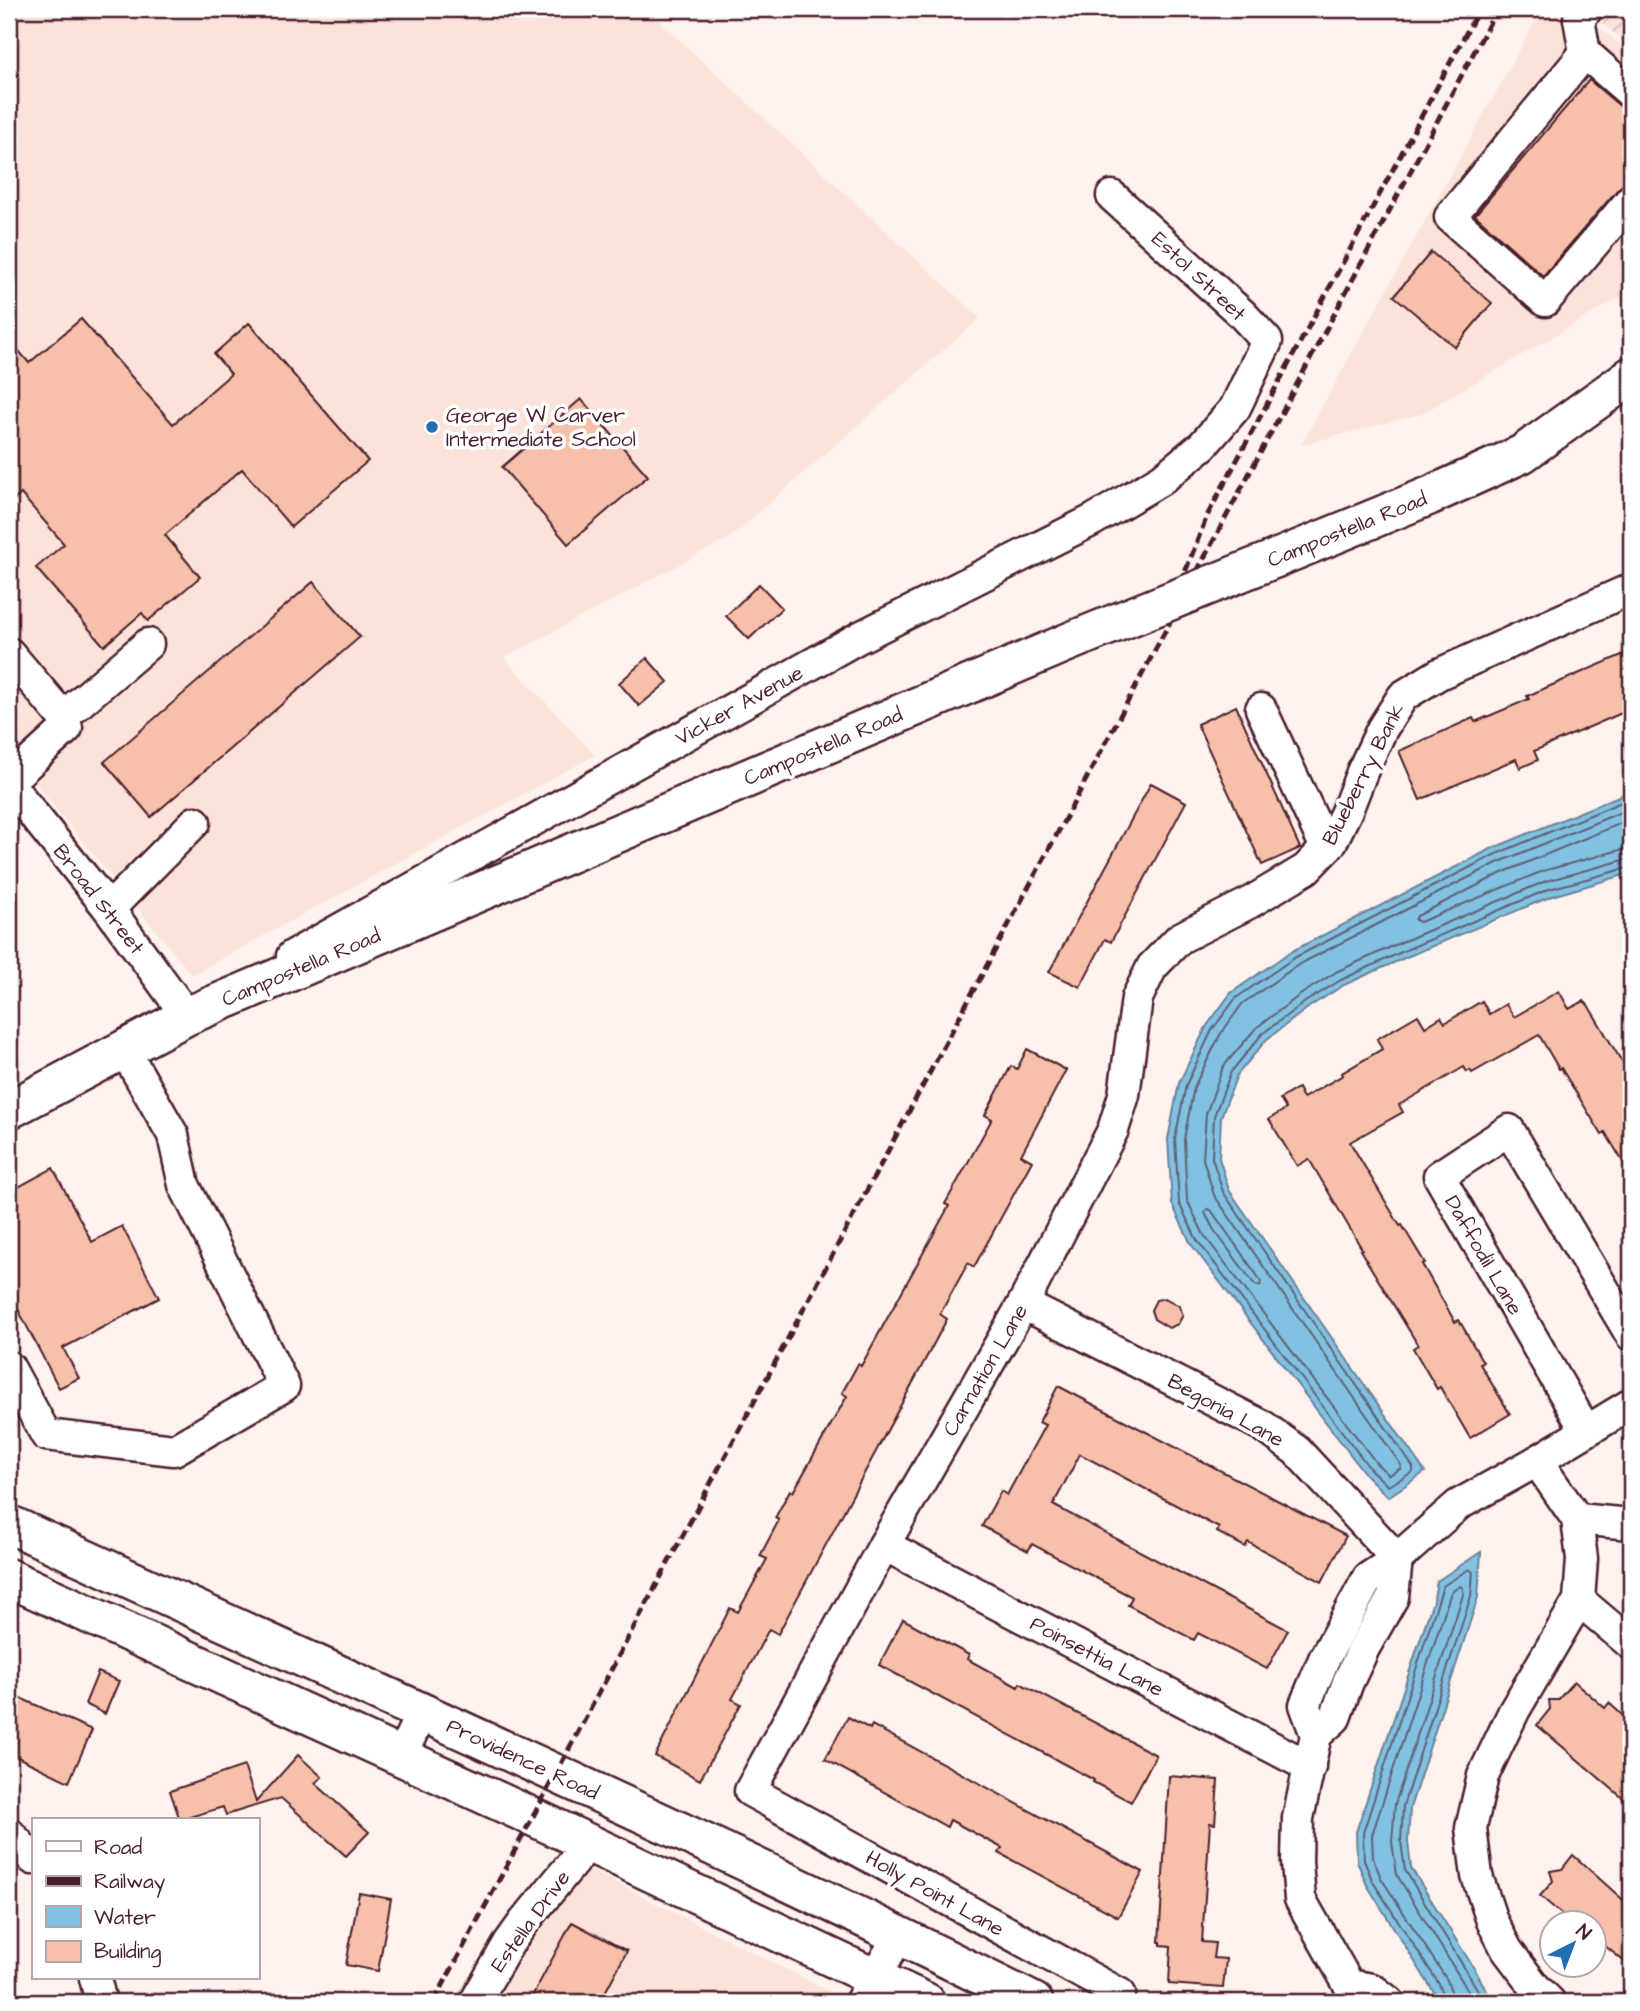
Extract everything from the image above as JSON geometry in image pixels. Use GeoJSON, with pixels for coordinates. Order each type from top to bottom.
{"type":"FeatureCollection","features":[{"type":"Feature","properties":{"kind":"main road","name":"Campostella Road"},"geometry":{"type":"LineString","coordinates":[[9,1110],[187,1016],[1071,641],[1429,496],[1522,454],[1631,376]]}},
{"type":"Feature","properties":{"kind":"main road","name":"Providence Road"},"geometry":{"type":"LineString","coordinates":[[9,1524],[422,1713],[1034,2002]]}},
{"type":"Feature","properties":{"kind":"main road"},"geometry":{"type":"LineString","coordinates":[[9,1577],[589,1843],[867,1990],[926,2002]]}},
{"type":"Feature","properties":{"kind":"street"},"geometry":{"type":"LineString","coordinates":[[1587,9],[1579,19],[1585,52],[1631,93]]}},
{"type":"Feature","properties":{"kind":"street"},"geometry":{"type":"LineString","coordinates":[[1585,52],[1450,217],[1545,301],[1631,200]]}},
{"type":"Feature","properties":{"kind":"street","name":"Estol Street"},"geometry":{"type":"LineString","coordinates":[[1112,197],[1242,314],[1267,341],[1257,362]]}},
{"type":"Feature","properties":{"kind":"street","name":"Vicker Avenue"},"geometry":{"type":"LineString","coordinates":[[187,1016],[860,637],[1093,520],[1162,479],[1203,445],[1236,408],[1257,362]]}},
{"type":"Feature","properties":{"kind":"street","name":"Blueberry Bank"},"geometry":{"type":"LineString","coordinates":[[1180,938],[1249,903],[1306,869],[1331,843],[1382,729],[1403,696],[1439,674],[1631,589]]}},
{"type":"Feature","properties":{"kind":"street"},"geometry":{"type":"LineString","coordinates":[[64,717],[148,644]]}},
{"type":"Feature","properties":{"kind":"street"},"geometry":{"type":"LineString","coordinates":[[9,653],[64,717],[67,728],[9,783]]}},
{"type":"Feature","properties":{"kind":"street"},"geometry":{"type":"LineString","coordinates":[[1261,709],[1326,848]]}},
{"type":"Feature","properties":{"kind":"street","name":"Broad Street"},"geometry":{"type":"LineString","coordinates":[[9,783],[109,909],[187,1016]]}},
{"type":"Feature","properties":{"kind":"street"},"geometry":{"type":"LineString","coordinates":[[109,909],[195,822]]}},
{"type":"Feature","properties":{"kind":"street","name":"Carnation Lane"},"geometry":{"type":"LineString","coordinates":[[750,1791],[884,1545],[1023,1304],[1113,1130],[1124,1095],[1137,998],[1152,967],[1180,938]]}},
{"type":"Feature","properties":{"kind":"street"},"geometry":{"type":"LineString","coordinates":[[9,1367],[46,1435],[174,1450],[284,1386],[184,1185],[173,1135],[124,1049]]}},
{"type":"Feature","properties":{"kind":"street","name":"Daffodil Lane"},"geometry":{"type":"LineString","coordinates":[[1586,1431],[1439,1176],[1509,1130],[1631,1335]]}},
{"type":"Feature","properties":{"kind":"street","name":"Begonia Lane"},"geometry":{"type":"LineString","coordinates":[[1023,1304],[1263,1426],[1297,1451],[1397,1559]]}},
{"type":"Feature","properties":{"kind":"street"},"geometry":{"type":"LineString","coordinates":[[1389,2002],[1372,1989],[1346,1994],[1300,1899],[1297,1863],[1298,1818],[1316,1735],[1335,1718],[1364,1648],[1392,1597],[1397,1559],[1458,1505],[1631,1404]]}},
{"type":"Feature","properties":{"kind":"street"},"geometry":{"type":"LineString","coordinates":[[1537,1461],[1577,1519],[1582,1559],[1579,1600],[1514,1711],[1483,1776],[1471,1828],[1477,1876],[1492,1921],[1507,1950],[1550,2002]]}},
{"type":"Feature","properties":{"kind":"street"},"geometry":{"type":"LineString","coordinates":[[1577,1519],[1631,1524]]}},
{"type":"Feature","properties":{"kind":"street","name":"Poinsettia Lane"},"geometry":{"type":"LineString","coordinates":[[884,1545],[1310,1767]]}},
{"type":"Feature","properties":{"kind":"street"},"geometry":{"type":"LineString","coordinates":[[1579,1600],[1631,1644]]}},
{"type":"Feature","properties":{"kind":"street"},"geometry":{"type":"LineString","coordinates":[[401,1756],[422,1713]]}},
{"type":"Feature","properties":{"kind":"street","name":"Holly Point Lane"},"geometry":{"type":"LineString","coordinates":[[750,1791],[1120,1994]]}},
{"type":"Feature","properties":{"kind":"street"},"geometry":{"type":"LineString","coordinates":[[9,1833],[32,1858]]}},
{"type":"Feature","properties":{"kind":"street","name":"Estella Drive"},"geometry":{"type":"LineString","coordinates":[[475,2002],[524,1923],[589,1843]]}},
{"type":"Feature","properties":{"kind":"street"},"geometry":{"type":"LineString","coordinates":[[867,1990],[899,1936]]}},
{"type":"Feature","properties":{"kind":"street"},"geometry":{"type":"LineString","coordinates":[[96,1980],[101,2002]]}},
{"type":"Feature","properties":{"kind":"shaded area","name":"George W Carver Intermediate School"},"geometry":{"type":"Polygon","coordinates":[[[9,9],[646,9],[980,318],[731,537],[504,658],[595,755],[192,975],[9,751],[9,9]]]}},
{"type":"Feature","properties":{"kind":"shaded area"},"geometry":{"type":"Polygon","coordinates":[[[1542,9],[1578,9],[1631,54],[1631,291],[1421,414],[1301,445],[1542,9]]]}},
{"type":"Feature","properties":{"kind":"shaded area"},"geometry":{"type":"Polygon","coordinates":[[[1607,9],[1631,9],[1631,47],[1597,19],[1607,9]]]}},
{"type":"Feature","properties":{"kind":"shaded area"},"geometry":{"type":"Polygon","coordinates":[[[585,1867],[850,2002],[497,2002],[534,1932],[585,1867]]]}},
{"type":"Feature","properties":{"kind":"water"},"geometry":{"type":"Polygon","coordinates":[[[1631,791],[1631,873],[1552,896],[1344,985],[1309,1007],[1266,1040],[1237,1075],[1221,1117],[1219,1158],[1229,1190],[1425,1472],[1388,1497],[1366,1475],[1191,1244],[1172,1204],[1168,1139],[1179,1083],[1206,1027],[1231,993],[1290,952],[1491,849],[1631,791]]]}},
{"type":"Feature","properties":{"kind":"water"},"geometry":{"type":"Polygon","coordinates":[[[1481,1552],[1478,1597],[1410,1808],[1408,1842],[1411,1868],[1493,2002],[1440,2002],[1367,1885],[1357,1861],[1356,1832],[1434,1598],[1437,1581],[1481,1552]]]}},
{"type":"Feature","properties":{"kind":"building"},"geometry":{"type":"Polygon","coordinates":[[[1589,80],[1620,106],[1631,110],[1631,177],[1543,276],[1475,215],[1589,80]]]}},
{"type":"Feature","properties":{"kind":"building"},"geometry":{"type":"Polygon","coordinates":[[[1431,252],[1492,303],[1455,347],[1394,296],[1431,252]]]}},
{"type":"Feature","properties":{"kind":"building"},"geometry":{"type":"Polygon","coordinates":[[[81,319],[173,424],[231,374],[214,354],[249,323],[368,461],[291,527],[242,469],[165,535],[200,577],[148,621],[142,613],[104,646],[36,568],[64,544],[21,494],[9,504],[9,339],[29,363],[81,319]]]}},
{"type":"Feature","properties":{"kind":"building"},"geometry":{"type":"Polygon","coordinates":[[[581,399],[648,476],[568,544],[502,467],[581,399]]]}},
{"type":"Feature","properties":{"kind":"building"},"geometry":{"type":"Polygon","coordinates":[[[313,582],[360,637],[151,817],[104,762],[313,582]]]}},
{"type":"Feature","properties":{"kind":"building"},"geometry":{"type":"Polygon","coordinates":[[[759,584],[782,608],[749,639],[726,616],[759,584]]]}},
{"type":"Feature","properties":{"kind":"building"},"geometry":{"type":"Polygon","coordinates":[[[1631,651],[1631,709],[1534,751],[1538,760],[1520,768],[1516,759],[1420,800],[1399,751],[1473,718],[1475,722],[1529,699],[1527,696],[1631,651]]]}},
{"type":"Feature","properties":{"kind":"building"},"geometry":{"type":"Polygon","coordinates":[[[647,658],[668,682],[639,706],[619,683],[647,658]]]}},
{"type":"Feature","properties":{"kind":"building"},"geometry":{"type":"Polygon","coordinates":[[[1236,706],[1300,848],[1262,865],[1197,724],[1236,706]]]}},
{"type":"Feature","properties":{"kind":"building"},"geometry":{"type":"Polygon","coordinates":[[[1151,783],[1186,802],[1111,942],[1105,939],[1080,987],[1049,972],[1151,783]]]}},
{"type":"Feature","properties":{"kind":"building"},"geometry":{"type":"Polygon","coordinates":[[[1559,991],[1569,1009],[1584,1001],[1588,1005],[1631,1077],[1631,1175],[1605,1132],[1602,1135],[1539,1035],[1472,1073],[1470,1070],[1467,1072],[1464,1067],[1399,1105],[1403,1112],[1350,1142],[1425,1263],[1422,1264],[1455,1322],[1459,1320],[1483,1362],[1480,1364],[1510,1414],[1470,1438],[1413,1348],[1418,1345],[1309,1159],[1297,1166],[1269,1119],[1286,1109],[1280,1099],[1298,1088],[1303,1098],[1343,1075],[1342,1073],[1382,1049],[1377,1039],[1418,1015],[1425,1027],[1441,1017],[1445,1023],[1482,1001],[1489,1014],[1506,1004],[1514,1017],[1559,991]]]}},
{"type":"Feature","properties":{"kind":"building"},"geometry":{"type":"Polygon","coordinates":[[[1027,1049],[1066,1070],[1021,1155],[1032,1161],[974,1267],[968,1263],[940,1314],[947,1319],[778,1634],[769,1629],[732,1699],[741,1704],[700,1780],[655,1756],[730,1608],[738,1612],[767,1559],[760,1556],[779,1520],[775,1518],[790,1490],[793,1492],[847,1396],[842,1393],[858,1364],[861,1366],[949,1206],[945,1204],[992,1119],[985,1115],[1011,1066],[1017,1069],[1027,1049]]]}},
{"type":"Feature","properties":{"kind":"building"},"geometry":{"type":"Polygon","coordinates":[[[53,1168],[92,1242],[122,1226],[159,1298],[63,1348],[79,1378],[59,1388],[9,1292],[9,1192],[53,1168]]]}},
{"type":"Feature","properties":{"kind":"building"},"geometry":{"type":"Polygon","coordinates":[[[1165,1298],[1179,1306],[1183,1315],[1178,1324],[1169,1328],[1154,1319],[1151,1310],[1156,1300],[1165,1298]]]}},
{"type":"Feature","properties":{"kind":"building"},"geometry":{"type":"Polygon","coordinates":[[[1058,1386],[1346,1536],[1322,1582],[1248,1542],[1245,1547],[1217,1532],[1219,1528],[1080,1454],[1053,1505],[1288,1630],[1267,1669],[1198,1633],[1194,1640],[1128,1605],[1132,1597],[1032,1544],[1028,1551],[982,1526],[1001,1491],[1007,1495],[1045,1425],[1039,1422],[1058,1386]]]}},
{"type":"Feature","properties":{"kind":"building"},"geometry":{"type":"Polygon","coordinates":[[[903,1619],[969,1655],[967,1659],[1018,1687],[1020,1683],[1156,1755],[1131,1802],[879,1665],[903,1619]]]}},
{"type":"Feature","properties":{"kind":"building"},"geometry":{"type":"Polygon","coordinates":[[[98,1672],[119,1681],[105,1714],[85,1704],[98,1672]]]}},
{"type":"Feature","properties":{"kind":"building"},"geometry":{"type":"Polygon","coordinates":[[[1574,1681],[1605,1708],[1609,1703],[1631,1723],[1631,1805],[1537,1725],[1550,1709],[1549,1700],[1558,1700],[1574,1681]]]}},
{"type":"Feature","properties":{"kind":"building"},"geometry":{"type":"Polygon","coordinates":[[[9,1693],[92,1730],[69,1782],[9,1753],[9,1693]]]}},
{"type":"Feature","properties":{"kind":"building"},"geometry":{"type":"Polygon","coordinates":[[[848,1717],[870,1729],[872,1725],[1143,1872],[1118,1917],[999,1853],[1002,1848],[950,1820],[947,1827],[825,1759],[848,1717]]]}},
{"type":"Feature","properties":{"kind":"building"},"geometry":{"type":"Polygon","coordinates":[[[298,1755],[322,1777],[315,1783],[369,1832],[346,1856],[281,1798],[226,1815],[223,1807],[179,1818],[170,1791],[244,1766],[256,1802],[298,1755]]]}},
{"type":"Feature","properties":{"kind":"building"},"geometry":{"type":"Polygon","coordinates":[[[1169,1776],[1218,1780],[1215,1824],[1210,1823],[1202,1942],[1215,1943],[1213,1958],[1226,1959],[1223,1988],[1169,1984],[1171,1946],[1161,1945],[1159,1942],[1169,1776]]]}},
{"type":"Feature","properties":{"kind":"building"},"geometry":{"type":"Polygon","coordinates":[[[1573,1855],[1631,1907],[1631,1967],[1608,1948],[1608,1910],[1557,1910],[1540,1896],[1553,1881],[1550,1871],[1562,1869],[1573,1855]]]}},
{"type":"Feature","properties":{"kind":"building"},"geometry":{"type":"Polygon","coordinates":[[[359,1893],[391,1899],[378,1971],[346,1965],[359,1893]]]}},
{"type":"Feature","properties":{"kind":"building"},"geometry":{"type":"Polygon","coordinates":[[[572,1922],[627,1951],[600,2002],[529,2002],[572,1922]]]}},
{"type":"Feature","properties":{"kind":"railway"},"geometry":{"type":"LineString","coordinates":[[1180,585],[1207,516],[1479,9]]}},
{"type":"Feature","properties":{"kind":"railway"},"geometry":{"type":"LineString","coordinates":[[434,2002],[1497,9]]}},
{"type":"Feature","properties":{"kind":"place","name":"George W Carver Intermediate School"},"geometry":{"type":"Point","coordinates":[432,427]}}]}
